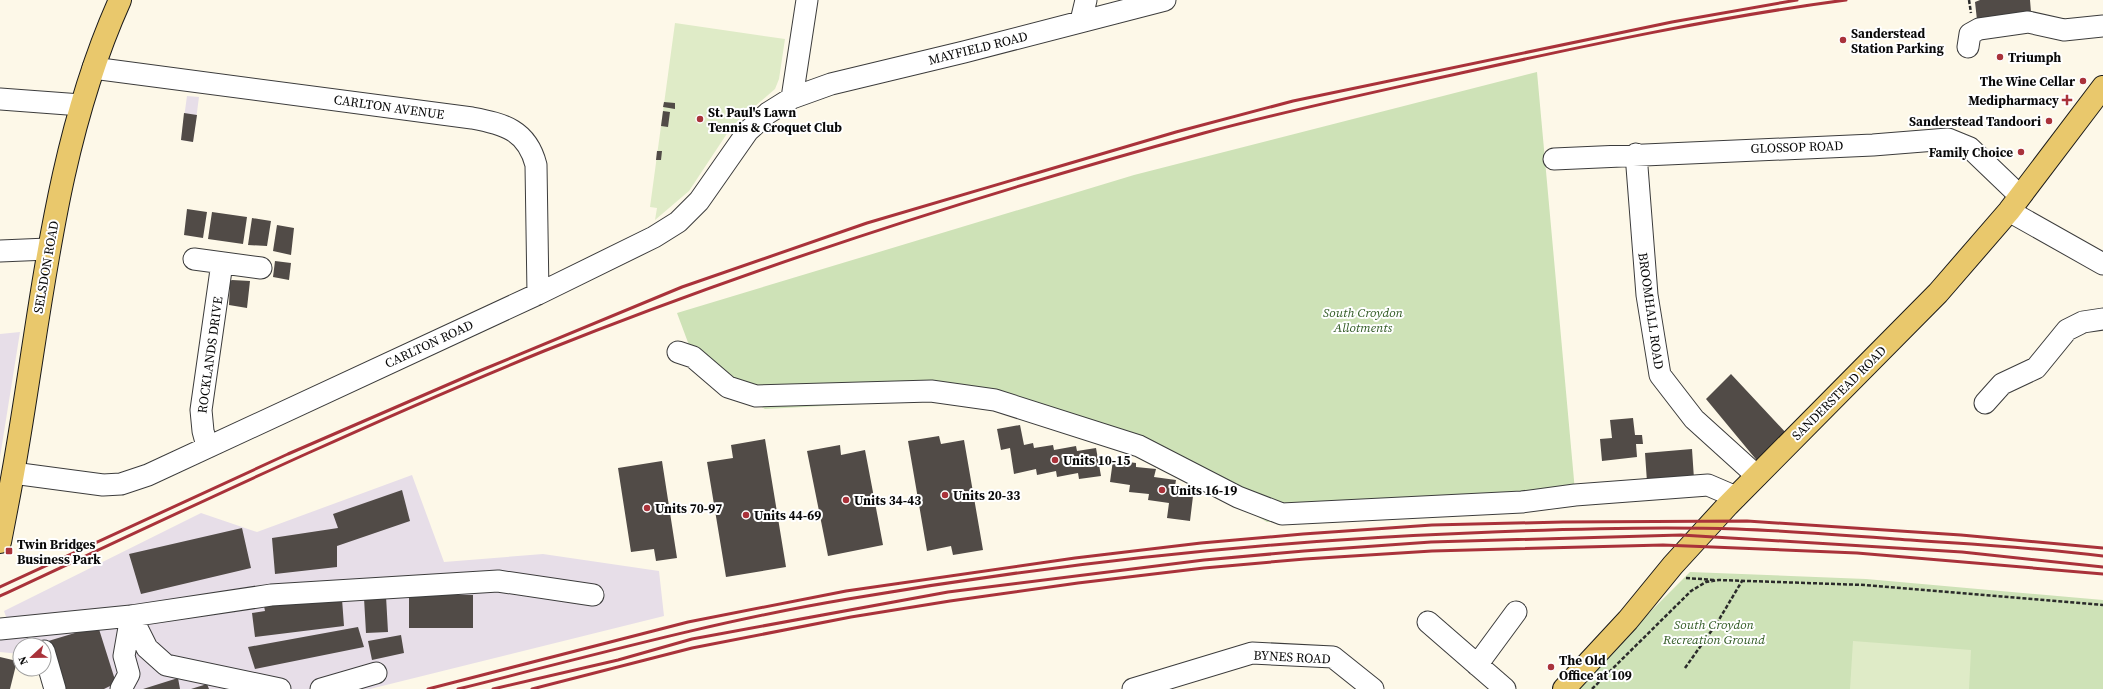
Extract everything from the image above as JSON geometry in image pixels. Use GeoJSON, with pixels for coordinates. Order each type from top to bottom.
{"type":"FeatureCollection","features":[{"type":"Feature","properties":{"kind":"main road","name":"SELSDON ROAD"},"geometry":{"type":"LineString","coordinates":[[0,538],[13,473],[48,250],[67,160],[81,105],[93,68],[120,0]]}},
{"type":"Feature","properties":{"kind":"main road","name":"SANDERSTEAD ROAD"},"geometry":{"type":"LineString","coordinates":[[1564,689],[1628,620],[1664,576],[1736,497],[1938,293],[2014,203],[2103,87]]}},
{"type":"Feature","properties":{"kind":"street"},"geometry":{"type":"LineString","coordinates":[[792,98],[807,0]]}},
{"type":"Feature","properties":{"kind":"street"},"geometry":{"type":"LineString","coordinates":[[1081,21],[1086,0]]}},
{"type":"Feature","properties":{"kind":"street","name":"MAYFIELD ROAD"},"geometry":{"type":"LineString","coordinates":[[792,98],[831,84],[964,52],[1165,0]]}},
{"type":"Feature","properties":{"kind":"street"},"geometry":{"type":"LineString","coordinates":[[1968,47],[1970,34],[1979,29],[2028,22],[2064,30],[2103,26]]}},
{"type":"Feature","properties":{"kind":"street","name":"CARLTON AVENUE"},"geometry":{"type":"LineString","coordinates":[[93,68],[464,117],[504,125],[514,131],[529,146],[536,165],[538,294]]}},
{"type":"Feature","properties":{"kind":"street","name":"CARLTON ROAD"},"geometry":{"type":"LineString","coordinates":[[13,473],[83,483],[122,484],[155,472],[640,246],[678,222],[699,200],[748,131],[762,117],[792,98]]}},
{"type":"Feature","properties":{"kind":"street"},"geometry":{"type":"LineString","coordinates":[[0,99],[81,105]]}},
{"type":"Feature","properties":{"kind":"street","name":"GLOSSOP ROAD"},"geometry":{"type":"LineString","coordinates":[[1554,159],[1636,154],[1873,145],[1948,139],[1970,148],[2014,203],[2103,264]]}},
{"type":"Feature","properties":{"kind":"street","name":"BROOMHALL ROAD"},"geometry":{"type":"LineString","coordinates":[[1636,154],[1647,295],[1660,375],[1694,419],[1757,476]]}},
{"type":"Feature","properties":{"kind":"street"},"geometry":{"type":"LineString","coordinates":[[0,251],[48,250]]}},
{"type":"Feature","properties":{"kind":"street"},"geometry":{"type":"LineString","coordinates":[[194,258],[261,268]]}},
{"type":"Feature","properties":{"kind":"street","name":"ROCKLANDS DRIVE"},"geometry":{"type":"LineString","coordinates":[[208,446],[203,432],[201,410],[222,263]]}},
{"type":"Feature","properties":{"kind":"street"},"geometry":{"type":"LineString","coordinates":[[1985,403],[2002,384],[2036,368],[2067,330],[2083,322],[2103,319]]}},
{"type":"Feature","properties":{"kind":"street"},"geometry":{"type":"LineString","coordinates":[[678,352],[693,357],[728,387],[756,396],[931,391],[995,400],[1139,446],[1238,497],[1282,514],[1522,502],[1575,494],[1708,485],[1736,497]]}},
{"type":"Feature","properties":{"kind":"street"},"geometry":{"type":"LineString","coordinates":[[0,629],[40,636],[130,616],[271,595],[498,580],[593,595]]}},
{"type":"Feature","properties":{"kind":"street"},"geometry":{"type":"LineString","coordinates":[[1477,665],[1516,612]]}},
{"type":"Feature","properties":{"kind":"street"},"geometry":{"type":"LineString","coordinates":[[121,689],[129,674],[124,656],[130,616]]}},
{"type":"Feature","properties":{"kind":"street"},"geometry":{"type":"LineString","coordinates":[[130,616],[148,648],[166,665],[280,689]]}},
{"type":"Feature","properties":{"kind":"street"},"geometry":{"type":"LineString","coordinates":[[1428,622],[1505,689]]}},
{"type":"Feature","properties":{"kind":"street","name":"BYNES ROAD"},"geometry":{"type":"LineString","coordinates":[[1137,688],[1252,652],[1333,657],[1373,689]]}},
{"type":"Feature","properties":{"kind":"street"},"geometry":{"type":"LineString","coordinates":[[321,689],[376,673]]}},
{"type":"Feature","properties":{"kind":"street"},"geometry":{"type":"LineString","coordinates":[[52,677],[55,689]]}},
{"type":"Feature","properties":{"kind":"path"},"geometry":{"type":"LineString","coordinates":[[1664,576],[1719,580],[1865,585],[2103,605]]}},
{"type":"Feature","properties":{"kind":"path"},"geometry":{"type":"LineString","coordinates":[[1592,689],[1691,591],[1706,582],[1719,580]]}},
{"type":"Feature","properties":{"kind":"path"},"geometry":{"type":"LineString","coordinates":[[1686,668],[1717,623],[1742,581]]}},
{"type":"Feature","properties":{"kind":"shaded area"},"geometry":{"type":"Polygon","coordinates":[[[187,96],[199,97],[193,142],[181,140],[187,96]]]}},
{"type":"Feature","properties":{"kind":"shaded area"},"geometry":{"type":"Polygon","coordinates":[[[20,332],[0,457],[0,334],[20,332]]]}},
{"type":"Feature","properties":{"kind":"shaded area","name":"Twin Bridges Business Park"},"geometry":{"type":"Polygon","coordinates":[[[412,475],[444,562],[543,554],[659,571],[664,616],[370,689],[45,689],[45,677],[52,677],[52,637],[12,637],[12,653],[0,652],[0,639],[10,628],[4,611],[201,513],[257,532],[412,475]]]}},
{"type":"Feature","properties":{"kind":"green space","name":"St. Paul's Lawn Tennis & Croquet Club"},"geometry":{"type":"Polygon","coordinates":[[[675,23],[785,39],[779,79],[775,89],[732,126],[689,191],[655,220],[657,208],[650,207],[675,23]]]}},
{"type":"Feature","properties":{"kind":"green space","name":"South Croydon Allotments"},"geometry":{"type":"Polygon","coordinates":[[[1537,72],[1576,502],[1267,522],[1216,493],[1106,442],[959,399],[765,409],[699,372],[677,313],[1134,175],[1537,72]]]}},
{"type":"Feature","properties":{"kind":"green space","name":"South Croydon Recreation Ground"},"geometry":{"type":"Polygon","coordinates":[[[1690,572],[1866,579],[2103,600],[2103,689],[1578,689],[1634,628],[1690,572]]]}},
{"type":"Feature","properties":{"kind":"green space"},"geometry":{"type":"Polygon","coordinates":[[[1853,641],[1971,650],[1969,689],[1850,689],[1853,641]]]}},
{"type":"Feature","properties":{"kind":"building"},"geometry":{"type":"Polygon","coordinates":[[[1980,0],[2030,0],[2031,12],[1977,20],[1975,2],[1980,0]]]}},
{"type":"Feature","properties":{"kind":"building"},"geometry":{"type":"Polygon","coordinates":[[[664,102],[675,103],[675,109],[663,107],[664,102]]]}},
{"type":"Feature","properties":{"kind":"building"},"geometry":{"type":"Polygon","coordinates":[[[663,111],[670,112],[668,127],[661,126],[663,111]]]}},
{"type":"Feature","properties":{"kind":"building"},"geometry":{"type":"Polygon","coordinates":[[[184,113],[197,115],[193,142],[181,140],[184,113]]]}},
{"type":"Feature","properties":{"kind":"building"},"geometry":{"type":"Polygon","coordinates":[[[657,151],[662,151],[661,160],[656,160],[657,151]]]}},
{"type":"Feature","properties":{"kind":"building"},"geometry":{"type":"Polygon","coordinates":[[[187,209],[207,212],[203,238],[184,235],[187,209]]]}},
{"type":"Feature","properties":{"kind":"building"},"geometry":{"type":"Polygon","coordinates":[[[212,212],[247,217],[243,244],[208,239],[212,212]]]}},
{"type":"Feature","properties":{"kind":"building"},"geometry":{"type":"Polygon","coordinates":[[[252,218],[271,221],[267,246],[248,245],[252,218]]]}},
{"type":"Feature","properties":{"kind":"building"},"geometry":{"type":"Polygon","coordinates":[[[277,225],[294,228],[291,255],[273,251],[277,225]]]}},
{"type":"Feature","properties":{"kind":"building"},"geometry":{"type":"Polygon","coordinates":[[[275,261],[291,263],[289,280],[273,277],[275,261]]]}},
{"type":"Feature","properties":{"kind":"building"},"geometry":{"type":"Polygon","coordinates":[[[230,281],[250,281],[247,308],[229,305],[230,281]]]}},
{"type":"Feature","properties":{"kind":"building"},"geometry":{"type":"Polygon","coordinates":[[[1731,374],[1787,434],[1759,463],[1706,399],[1731,374]]]}},
{"type":"Feature","properties":{"kind":"building"},"geometry":{"type":"Polygon","coordinates":[[[1633,418],[1635,435],[1642,435],[1643,444],[1636,444],[1637,457],[1602,461],[1600,439],[1612,438],[1610,420],[1633,418]]]}},
{"type":"Feature","properties":{"kind":"building","name":"Units 10-15"},"geometry":{"type":"Polygon","coordinates":[[[1020,425],[1024,445],[1033,443],[1034,448],[1053,445],[1054,450],[1076,446],[1077,451],[1096,448],[1101,476],[1079,479],[1078,473],[1057,477],[1056,471],[1037,475],[1036,469],[1014,474],[1010,448],[1001,450],[997,429],[1020,425]]]}},
{"type":"Feature","properties":{"kind":"building","name":"Units 20-33"},"geometry":{"type":"Polygon","coordinates":[[[939,436],[941,444],[964,440],[983,550],[953,555],[951,546],[927,551],[908,441],[939,436]]]}},
{"type":"Feature","properties":{"kind":"building","name":"Units 44-69"},"geometry":{"type":"Polygon","coordinates":[[[765,439],[786,567],[726,577],[707,462],[733,458],[731,445],[765,439]]]}},
{"type":"Feature","properties":{"kind":"building","name":"Units 34-43"},"geometry":{"type":"Polygon","coordinates":[[[840,445],[841,455],[865,450],[883,545],[828,556],[807,451],[840,445]]]}},
{"type":"Feature","properties":{"kind":"building"},"geometry":{"type":"Polygon","coordinates":[[[1692,449],[1694,479],[1647,482],[1645,453],[1692,449]]]}},
{"type":"Feature","properties":{"kind":"building","name":"Units 16-19"},"geometry":{"type":"Polygon","coordinates":[[[1113,460],[1136,463],[1136,467],[1156,469],[1154,477],[1176,480],[1175,486],[1194,488],[1190,521],[1167,518],[1169,503],[1148,500],[1149,494],[1129,492],[1130,485],[1110,482],[1113,460]]]}},
{"type":"Feature","properties":{"kind":"building","name":"Units 70-97"},"geometry":{"type":"Polygon","coordinates":[[[662,461],[677,558],[656,561],[654,549],[631,552],[618,468],[662,461]]]}},
{"type":"Feature","properties":{"kind":"building"},"geometry":{"type":"Polygon","coordinates":[[[402,490],[410,521],[337,546],[337,567],[275,574],[272,538],[338,528],[333,514],[402,490]]]}},
{"type":"Feature","properties":{"kind":"building"},"geometry":{"type":"Polygon","coordinates":[[[242,528],[251,568],[141,594],[129,554],[242,528]]]}},
{"type":"Feature","properties":{"kind":"building"},"geometry":{"type":"Polygon","coordinates":[[[409,595],[473,595],[473,628],[409,628],[409,595]]]}},
{"type":"Feature","properties":{"kind":"building"},"geometry":{"type":"Polygon","coordinates":[[[386,596],[388,632],[366,633],[364,598],[386,596]]]}},
{"type":"Feature","properties":{"kind":"building"},"geometry":{"type":"Polygon","coordinates":[[[342,599],[344,626],[255,637],[252,613],[265,611],[264,606],[342,599]]]}},
{"type":"Feature","properties":{"kind":"building"},"geometry":{"type":"Polygon","coordinates":[[[98,626],[116,683],[104,689],[59,689],[52,666],[52,640],[98,626]]]}},
{"type":"Feature","properties":{"kind":"building"},"geometry":{"type":"Polygon","coordinates":[[[358,627],[364,647],[255,669],[248,647],[358,627]]]}},
{"type":"Feature","properties":{"kind":"building"},"geometry":{"type":"Polygon","coordinates":[[[401,635],[404,653],[372,660],[368,641],[401,635]]]}},
{"type":"Feature","properties":{"kind":"building"},"geometry":{"type":"Polygon","coordinates":[[[0,657],[12,660],[13,677],[10,689],[0,689],[0,657]]]}},
{"type":"Feature","properties":{"kind":"building"},"geometry":{"type":"Polygon","coordinates":[[[178,678],[180,689],[143,689],[178,678]]]}},
{"type":"Feature","properties":{"kind":"building"},"geometry":{"type":"Polygon","coordinates":[[[207,684],[209,689],[191,689],[207,684]]]}},
{"type":"Feature","properties":{"kind":"railway"},"geometry":{"type":"LineString","coordinates":[[0,587],[288,454],[477,372],[682,287],[867,223],[1176,132],[1293,101],[1672,22],[1797,0]]}},
{"type":"Feature","properties":{"kind":"railway"},"geometry":{"type":"LineString","coordinates":[[0,596],[338,439],[544,351],[706,289],[954,206],[1120,156],[1204,133],[1364,94],[1653,32],[1846,0]]}},
{"type":"Feature","properties":{"kind":"railway"},"geometry":{"type":"LineString","coordinates":[[428,689],[688,622],[846,591],[1075,558],[1201,543],[1303,534],[1432,525],[1563,522],[1747,521],[1961,535],[2103,548]]}},
{"type":"Feature","properties":{"kind":"railway"},"geometry":{"type":"LineString","coordinates":[[458,689],[701,629],[848,599],[1002,575],[1236,548],[1392,537],[1537,530],[1704,528],[1757,530],[2025,548],[2103,556]]}},
{"type":"Feature","properties":{"kind":"railway"},"geometry":{"type":"LineString","coordinates":[[493,689],[618,660],[692,639],[948,592],[1204,560],[1304,551],[1431,542],[1681,535],[1962,552],[2103,567]]}},
{"type":"Feature","properties":{"kind":"railway"},"geometry":{"type":"LineString","coordinates":[[532,689],[692,648],[851,617],[1078,583],[1204,568],[1305,559],[1432,551],[1663,545],[1857,553],[2103,574]]}},
{"type":"Feature","properties":{"kind":"place","name":"Sanderstead Station Parking"},"geometry":{"type":"Point","coordinates":[1843,40]}},
{"type":"Feature","properties":{"kind":"place","name":"Triumph"},"geometry":{"type":"Point","coordinates":[2000,57]}},
{"type":"Feature","properties":{"kind":"place","name":"The Wine Cellar"},"geometry":{"type":"Point","coordinates":[2083,81]}},
{"type":"Feature","properties":{"kind":"place","name":"Medipharmacy"},"geometry":{"type":"Point","coordinates":[2067,100]}},
{"type":"Feature","properties":{"kind":"place","name":"St. Paul's Lawn Tennis & Croquet Club"},"geometry":{"type":"Point","coordinates":[700,119]}},
{"type":"Feature","properties":{"kind":"place","name":"Sanderstead Tandoori"},"geometry":{"type":"Point","coordinates":[2049,121]}},
{"type":"Feature","properties":{"kind":"place","name":"Family Choice"},"geometry":{"type":"Point","coordinates":[2021,152]}},
{"type":"Feature","properties":{"kind":"place","name":"Units 10-15"},"geometry":{"type":"Point","coordinates":[1055,460]}},
{"type":"Feature","properties":{"kind":"place","name":"Units 16-19"},"geometry":{"type":"Point","coordinates":[1162,490]}},
{"type":"Feature","properties":{"kind":"place","name":"Units 20-33"},"geometry":{"type":"Point","coordinates":[945,495]}},
{"type":"Feature","properties":{"kind":"place","name":"Units 34-43"},"geometry":{"type":"Point","coordinates":[846,500]}},
{"type":"Feature","properties":{"kind":"place","name":"Units 70-97"},"geometry":{"type":"Point","coordinates":[647,508]}},
{"type":"Feature","properties":{"kind":"place","name":"Units 44-69"},"geometry":{"type":"Point","coordinates":[746,515]}},
{"type":"Feature","properties":{"kind":"place","name":"Twin Bridges Business Park"},"geometry":{"type":"Point","coordinates":[9,551]}},
{"type":"Feature","properties":{"kind":"place","name":"The Old Office at 109"},"geometry":{"type":"Point","coordinates":[1551,667]}}]}
